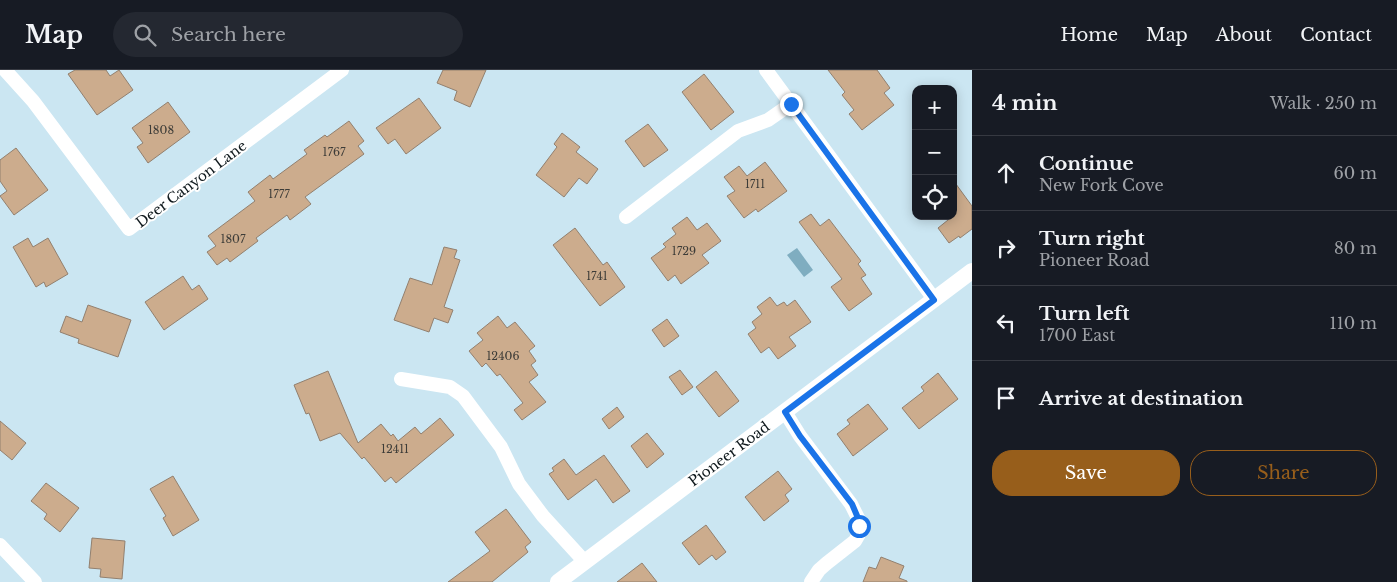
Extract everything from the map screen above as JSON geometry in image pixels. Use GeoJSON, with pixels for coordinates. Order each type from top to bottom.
{"type":"FeatureCollection","features":[{"type":"Feature","properties":{"kind":"street","name":"Deer Canyon Lane"},"geometry":{"type":"LineString","coordinates":[[4,70],[32,101],[130,229],[342,70]]}},
{"type":"Feature","properties":{"kind":"street"},"geometry":{"type":"LineString","coordinates":[[766,70],[934,300]]}},
{"type":"Feature","properties":{"kind":"street"},"geometry":{"type":"LineString","coordinates":[[626,217],[738,131],[768,120],[791,104]]}},
{"type":"Feature","properties":{"kind":"street","name":"Pioneer Road"},"geometry":{"type":"LineString","coordinates":[[558,582],[972,272]]}},
{"type":"Feature","properties":{"kind":"street"},"geometry":{"type":"LineString","coordinates":[[402,379],[450,387],[463,396],[501,447],[519,484],[543,516],[585,562]]}},
{"type":"Feature","properties":{"kind":"street"},"geometry":{"type":"LineString","coordinates":[[785,412],[800,436],[852,504],[858,518],[859,534],[855,541],[823,566],[811,582]]}},
{"type":"Feature","properties":{"kind":"street"},"geometry":{"type":"LineString","coordinates":[[0,545],[35,582]]}},
{"type":"Feature","properties":{"kind":"water"},"geometry":{"type":"Polygon","coordinates":[[[797,248],[813,270],[804,277],[787,255],[797,248]]]}},
{"type":"Feature","properties":{"kind":"building"},"geometry":{"type":"Polygon","coordinates":[[[75,70],[106,70],[110,76],[119,70],[133,90],[97,115],[68,74],[75,70]]]}},
{"type":"Feature","properties":{"kind":"building"},"geometry":{"type":"Polygon","coordinates":[[[443,70],[486,70],[470,107],[454,100],[457,91],[437,83],[443,70]]]}},
{"type":"Feature","properties":{"kind":"building"},"geometry":{"type":"Polygon","coordinates":[[[828,70],[877,70],[890,88],[884,93],[894,105],[862,130],[849,114],[854,110],[842,95],[845,92],[828,70]]]}},
{"type":"Feature","properties":{"kind":"building"},"geometry":{"type":"Polygon","coordinates":[[[704,74],[734,112],[711,130],[682,92],[704,74]]]}},
{"type":"Feature","properties":{"kind":"building"},"geometry":{"type":"Polygon","coordinates":[[[419,98],[441,128],[406,154],[395,139],[388,144],[376,128],[419,98]]]}},
{"type":"Feature","properties":{"kind":"building"},"geometry":{"type":"Polygon","coordinates":[[[168,102],[190,132],[148,163],[137,147],[143,143],[132,128],[168,102]]]}},
{"type":"Feature","properties":{"kind":"building"},"geometry":{"type":"Polygon","coordinates":[[[349,121],[364,141],[358,146],[364,154],[305,197],[311,204],[290,220],[287,215],[256,238],[258,241],[230,262],[227,258],[217,265],[207,252],[216,246],[208,236],[255,201],[248,192],[270,175],[273,179],[307,154],[304,150],[325,135],[327,137],[349,121]]]}},
{"type":"Feature","properties":{"kind":"building"},"geometry":{"type":"Polygon","coordinates":[[[648,124],[668,150],[644,167],[625,141],[648,124]]]}},
{"type":"Feature","properties":{"kind":"building"},"geometry":{"type":"Polygon","coordinates":[[[562,133],[580,147],[576,152],[598,169],[587,184],[579,178],[564,197],[536,175],[557,147],[554,144],[562,133]]]}},
{"type":"Feature","properties":{"kind":"building"},"geometry":{"type":"Polygon","coordinates":[[[16,148],[48,190],[14,215],[0,196],[7,191],[0,181],[0,160],[16,148]]]}},
{"type":"Feature","properties":{"kind":"building"},"geometry":{"type":"Polygon","coordinates":[[[765,162],[787,191],[758,212],[756,209],[744,218],[727,196],[735,191],[724,177],[739,166],[747,176],[765,162]]]}},
{"type":"Feature","properties":{"kind":"building"},"geometry":{"type":"Polygon","coordinates":[[[957,185],[972,206],[972,229],[949,243],[938,228],[948,220],[957,220],[957,185]]]}},
{"type":"Feature","properties":{"kind":"building"},"geometry":{"type":"Polygon","coordinates":[[[811,214],[820,226],[829,219],[861,261],[858,264],[866,275],[861,278],[872,294],[849,311],[831,287],[842,279],[799,222],[811,214]]]}},
{"type":"Feature","properties":{"kind":"building"},"geometry":{"type":"Polygon","coordinates":[[[687,217],[697,230],[707,223],[721,241],[702,255],[709,263],[681,284],[675,275],[668,281],[651,258],[666,247],[663,244],[676,234],[672,228],[687,217]]]}},
{"type":"Feature","properties":{"kind":"building"},"geometry":{"type":"Polygon","coordinates":[[[575,228],[603,265],[607,262],[625,287],[600,306],[553,245],[575,228]]]}},
{"type":"Feature","properties":{"kind":"building"},"geometry":{"type":"Polygon","coordinates":[[[28,238],[33,247],[48,238],[68,274],[46,287],[44,282],[36,287],[13,247],[28,238]]]}},
{"type":"Feature","properties":{"kind":"building"},"geometry":{"type":"Polygon","coordinates":[[[444,247],[457,250],[454,258],[460,260],[444,307],[453,310],[448,323],[434,318],[429,332],[394,320],[410,278],[432,285],[444,247]]]}},
{"type":"Feature","properties":{"kind":"building"},"geometry":{"type":"Polygon","coordinates":[[[183,276],[192,290],[199,285],[208,299],[164,330],[145,302],[183,276]]]}},
{"type":"Feature","properties":{"kind":"building"},"geometry":{"type":"Polygon","coordinates":[[[770,297],[777,306],[784,302],[787,306],[795,300],[811,322],[789,337],[796,346],[778,359],[769,347],[761,353],[748,334],[756,328],[752,322],[762,314],[757,307],[770,297]]]}},
{"type":"Feature","properties":{"kind":"building"},"geometry":{"type":"Polygon","coordinates":[[[88,305],[131,320],[118,357],[78,343],[79,339],[60,332],[66,316],[82,322],[88,305]]]}},
{"type":"Feature","properties":{"kind":"building"},"geometry":{"type":"Polygon","coordinates":[[[498,316],[507,328],[515,322],[535,346],[529,351],[536,361],[531,365],[538,375],[529,382],[546,402],[522,420],[514,410],[523,403],[500,374],[497,376],[486,363],[482,367],[469,351],[483,340],[477,333],[498,316]]]}},
{"type":"Feature","properties":{"kind":"building"},"geometry":{"type":"Polygon","coordinates":[[[667,319],[679,336],[664,347],[652,330],[667,319]]]}},
{"type":"Feature","properties":{"kind":"building"},"geometry":{"type":"Polygon","coordinates":[[[680,370],[693,387],[682,395],[669,377],[680,370]]]}},
{"type":"Feature","properties":{"kind":"building"},"geometry":{"type":"Polygon","coordinates":[[[328,371],[358,443],[381,424],[398,441],[415,427],[421,434],[440,418],[454,435],[396,483],[391,477],[385,482],[340,433],[320,441],[309,413],[306,414],[294,385],[328,371]]]}},
{"type":"Feature","properties":{"kind":"building"},"geometry":{"type":"Polygon","coordinates":[[[716,371],[739,401],[719,417],[696,387],[716,371]]]}},
{"type":"Feature","properties":{"kind":"building"},"geometry":{"type":"Polygon","coordinates":[[[938,373],[958,399],[919,429],[902,408],[924,391],[921,387],[938,373]]]}},
{"type":"Feature","properties":{"kind":"building"},"geometry":{"type":"Polygon","coordinates":[[[868,404],[888,429],[853,456],[837,434],[850,424],[847,420],[868,404]]]}},
{"type":"Feature","properties":{"kind":"building"},"geometry":{"type":"Polygon","coordinates":[[[617,407],[624,417],[609,429],[602,419],[617,407]]]}},
{"type":"Feature","properties":{"kind":"building"},"geometry":{"type":"Polygon","coordinates":[[[0,421],[26,443],[12,460],[0,450],[0,421]]]}},
{"type":"Feature","properties":{"kind":"building"},"geometry":{"type":"Polygon","coordinates":[[[647,433],[664,454],[647,468],[631,446],[647,433]]]}},
{"type":"Feature","properties":{"kind":"building"},"geometry":{"type":"Polygon","coordinates":[[[604,455],[630,491],[613,503],[596,479],[568,500],[549,474],[554,471],[552,468],[564,459],[576,475],[604,455]]]}},
{"type":"Feature","properties":{"kind":"building"},"geometry":{"type":"Polygon","coordinates":[[[778,471],[792,489],[785,495],[789,501],[764,521],[745,497],[778,471]]]}},
{"type":"Feature","properties":{"kind":"building"},"geometry":{"type":"Polygon","coordinates":[[[173,476],[199,520],[173,536],[163,518],[166,516],[150,489],[173,476]]]}},
{"type":"Feature","properties":{"kind":"building"},"geometry":{"type":"Polygon","coordinates":[[[46,483],[79,508],[60,532],[44,519],[47,514],[31,501],[46,483]]]}},
{"type":"Feature","properties":{"kind":"building"},"geometry":{"type":"Polygon","coordinates":[[[506,509],[531,542],[525,547],[528,552],[492,582],[448,582],[490,551],[475,532],[506,509]]]}},
{"type":"Feature","properties":{"kind":"building"},"geometry":{"type":"Polygon","coordinates":[[[706,525],[726,552],[716,560],[712,555],[699,565],[682,543],[706,525]]]}},
{"type":"Feature","properties":{"kind":"building"},"geometry":{"type":"Polygon","coordinates":[[[92,538],[125,541],[122,579],[100,577],[101,569],[89,568],[92,538]]]}},
{"type":"Feature","properties":{"kind":"building"},"geometry":{"type":"Polygon","coordinates":[[[881,557],[904,566],[899,578],[907,582],[863,582],[869,567],[876,569],[881,557]]]}},
{"type":"Feature","properties":{"kind":"building"},"geometry":{"type":"Polygon","coordinates":[[[642,563],[657,582],[617,582],[642,563]]]}},
{"type":"Feature","properties":{"kind":"route"},"geometry":{"type":"LineString","coordinates":[[791,104],[934,300],[785,412],[800,436],[852,504],[856,511],[859,526]]}}]}
